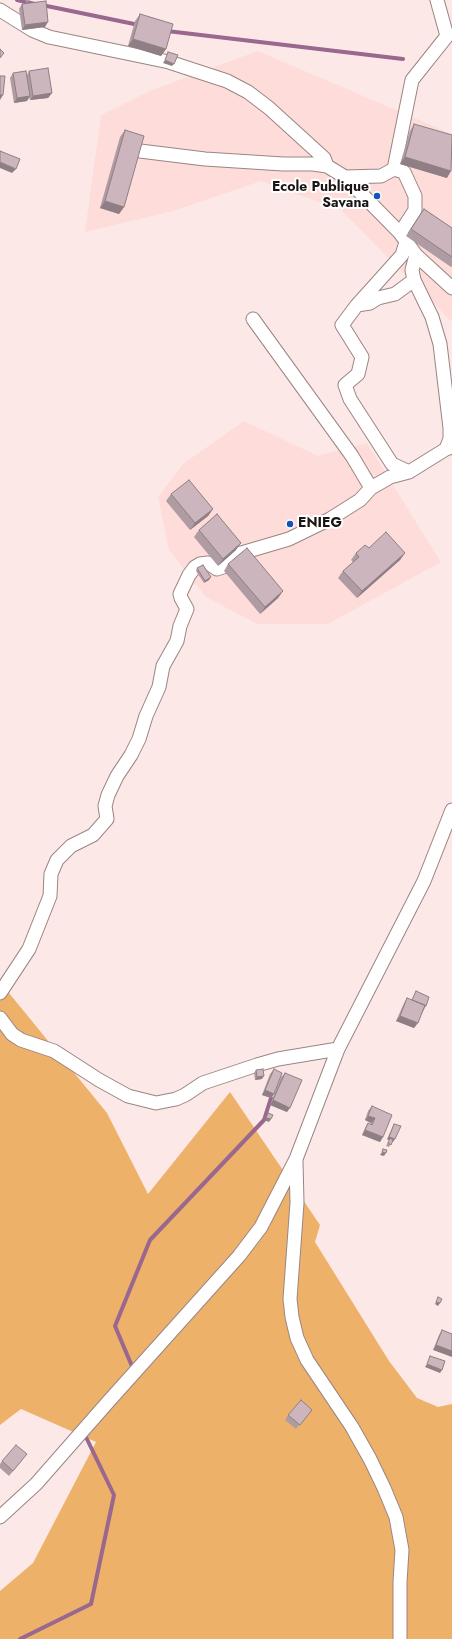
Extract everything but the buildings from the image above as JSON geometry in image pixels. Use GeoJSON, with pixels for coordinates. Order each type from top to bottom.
{"type":"FeatureCollection","features":[{"type":"Feature","properties":{"kind":"street"},"geometry":{"type":"LineString","coordinates":[[394,169],[412,80],[447,36],[437,0]]}},
{"type":"Feature","properties":{"kind":"street"},"geometry":{"type":"LineString","coordinates":[[0,10],[26,26],[49,37],[168,62],[226,81],[248,92],[269,108],[324,158],[327,166]]}},
{"type":"Feature","properties":{"kind":"street"},"geometry":{"type":"LineString","coordinates":[[140,151],[205,159],[327,166],[345,177],[403,238],[416,254],[452,288]]}},
{"type":"Feature","properties":{"kind":"street"},"geometry":{"type":"LineString","coordinates":[[345,177],[381,176],[394,169],[404,172],[415,196],[415,210],[403,238],[402,255],[356,305],[342,325],[362,357],[358,374],[345,386],[350,399],[392,464],[409,472]]}},
{"type":"Feature","properties":{"kind":"street"},"geometry":{"type":"LineString","coordinates":[[0,992],[29,949],[50,896],[52,874],[57,860],[71,846],[93,835],[107,819],[105,806],[108,795],[117,776],[131,755],[159,687],[163,666],[177,641],[180,626],[187,609],[180,594],[189,575],[195,567],[200,564],[208,563],[217,569],[238,554],[289,539],[330,519],[360,500],[371,488],[390,477],[409,472],[449,448],[450,428],[440,344],[432,316],[414,280],[412,270],[416,254]]}},
{"type":"Feature","properties":{"kind":"street"},"geometry":{"type":"LineString","coordinates":[[356,305],[370,303],[378,298],[395,294],[414,280]]}},
{"type":"Feature","properties":{"kind":"street"},"geometry":{"type":"LineString","coordinates":[[253,319],[352,456],[371,488]]}},
{"type":"Feature","properties":{"kind":"street"},"geometry":{"type":"LineString","coordinates":[[0,1518],[36,1484],[239,1256],[261,1227],[296,1159],[338,1049],[424,881],[452,810]]}},
{"type":"Feature","properties":{"kind":"street"},"geometry":{"type":"LineString","coordinates":[[0,1018],[12,1034],[20,1040],[54,1050],[99,1080],[128,1096],[156,1103],[176,1099],[203,1083],[257,1065],[278,1059],[338,1049]]}},
{"type":"Feature","properties":{"kind":"street"},"geometry":{"type":"LineString","coordinates":[[296,1159],[297,1203],[290,1299],[292,1317],[297,1338],[307,1360],[352,1427],[370,1458],[396,1518],[402,1550],[400,1582],[400,1639]]}},
{"type":"Feature","properties":{"kind":"shaded area","name":"Ecole Publique Savana"},"geometry":{"type":"Polygon","coordinates":[[[258,51],[452,134],[452,322],[341,210],[261,181],[173,211],[85,232],[101,115],[152,90],[258,51]]]}},
{"type":"Feature","properties":{"kind":"shaded area","name":"ENIEG"},"geometry":{"type":"Polygon","coordinates":[[[244,421],[318,456],[367,443],[441,562],[328,624],[257,624],[206,597],[169,550],[158,497],[183,464],[244,421]]]}},
{"type":"Feature","properties":{"kind":"shaded area"},"geometry":{"type":"Polygon","coordinates":[[[0,982],[107,1113],[148,1194],[230,1092],[320,1225],[315,1242],[389,1361],[417,1398],[438,1407],[452,1404],[452,1639],[0,1639],[0,1591],[33,1563],[96,1442],[21,1409],[0,1425],[0,982]]]}},
{"type":"Feature","properties":{"kind":"waterway"},"geometry":{"type":"LineString","coordinates":[[17,0],[35,4]]}},
{"type":"Feature","properties":{"kind":"waterway"},"geometry":{"type":"LineString","coordinates":[[42,5],[139,25]]}},
{"type":"Feature","properties":{"kind":"waterway"},"geometry":{"type":"LineString","coordinates":[[167,31],[403,59]]}},
{"type":"Feature","properties":{"kind":"waterway"},"geometry":{"type":"LineString","coordinates":[[134,1371],[115,1326],[150,1240],[264,1120],[271,1098]]}},
{"type":"Feature","properties":{"kind":"waterway"},"geometry":{"type":"LineString","coordinates":[[20,1639],[91,1604],[114,1495],[84,1433]]}},
{"type":"Feature","properties":{"kind":"place","name":"Ecole Publique Savana"},"geometry":{"type":"Point","coordinates":[377,196]}},
{"type":"Feature","properties":{"kind":"place","name":"ENIEG"},"geometry":{"type":"Point","coordinates":[290,524]}}]}
